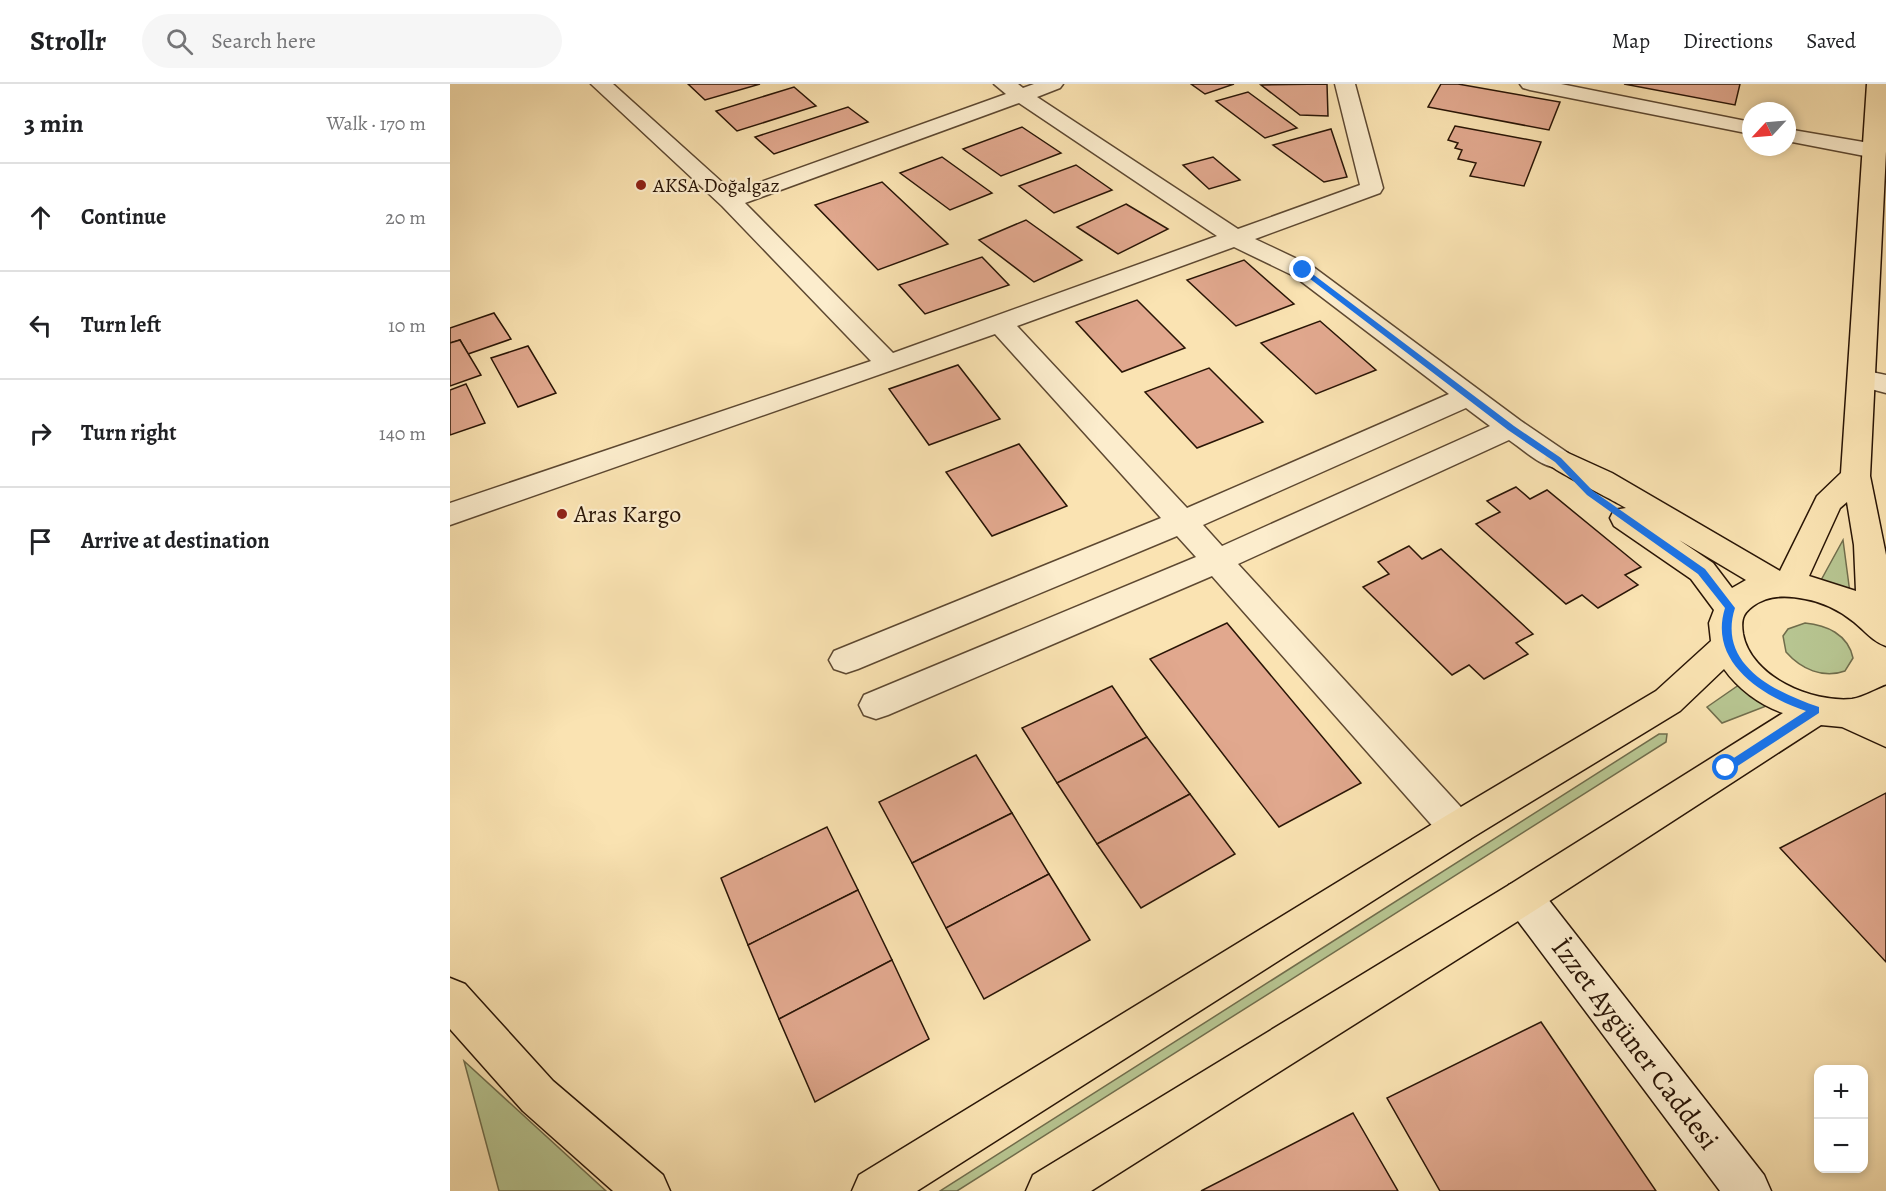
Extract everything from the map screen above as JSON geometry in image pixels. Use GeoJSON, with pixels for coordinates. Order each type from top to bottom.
{"type":"FeatureCollection","features":[{"type":"Feature","properties":{"kind":"main road"},"geometry":{"type":"LineString","coordinates":[[1877,84],[1874,381],[1855,476],[1866,513],[1878,625]]}},
{"type":"Feature","properties":{"kind":"main road"},"geometry":{"type":"LineString","coordinates":[[1558,460],[1602,480],[1784,585]]}},
{"type":"Feature","properties":{"kind":"main road"},"geometry":{"type":"LineString","coordinates":[[1558,460],[1590,493],[1702,572],[1729,627],[1741,666],[1761,685],[1787,701],[1831,712],[1886,733]]}},
{"type":"Feature","properties":{"kind":"main road"},"geometry":{"type":"LineString","coordinates":[[1784,585],[1828,503],[1855,476]]}},
{"type":"Feature","properties":{"kind":"main road"},"geometry":{"type":"LineString","coordinates":[[875,1191],[1457,828],[1668,701],[1729,627],[1744,594],[1764,586],[1784,585],[1818,590],[1846,600],[1878,625]]}},
{"type":"Feature","properties":{"kind":"main road"},"geometry":{"type":"LineString","coordinates":[[1049,1191],[1523,897],[1831,712],[1872,708],[1886,700]]}},
{"type":"Feature","properties":{"kind":"main road"},"geometry":{"type":"LineString","coordinates":[[450,998],[538,1096],[647,1191]]}},
{"type":"Feature","properties":{"kind":"street"},"geometry":{"type":"LineString","coordinates":[[601,84],[730,201],[889,364]]}},
{"type":"Feature","properties":{"kind":"street"},"geometry":{"type":"LineString","coordinates":[[730,201],[1012,90],[1053,84]]}},
{"type":"Feature","properties":{"kind":"street"},"geometry":{"type":"LineString","coordinates":[[450,514],[889,364],[1237,239],[1371,188],[1345,84]]}},
{"type":"Feature","properties":{"kind":"street"},"geometry":{"type":"LineString","coordinates":[[1530,84],[1742,126]]}},
{"type":"Feature","properties":{"kind":"street"},"geometry":{"type":"LineString","coordinates":[[1012,90],[1237,239],[1303,270],[1511,428],[1558,460]]}},
{"type":"Feature","properties":{"kind":"street"},"geometry":{"type":"LineString","coordinates":[[1796,137],[1875,152]]}},
{"type":"Feature","properties":{"kind":"street"},"geometry":{"type":"LineString","coordinates":[[1000,324],[1182,522],[1457,828]]}},
{"type":"Feature","properties":{"kind":"street"},"geometry":{"type":"LineString","coordinates":[[846,660],[1182,522],[1469,396]]}},
{"type":"Feature","properties":{"kind":"street"},"geometry":{"type":"LineString","coordinates":[[876,705],[1216,561],[1511,428]]}},
{"type":"Feature","properties":{"kind":"street","name":"İzzet Aygüner Caddesi"},"geometry":{"type":"LineString","coordinates":[[1523,897],[1748,1191]]}},
{"type":"Feature","properties":{"kind":"green space"},"geometry":{"type":"Polygon","coordinates":[[[1843,540],[1850,593],[1820,582],[1843,540]]]}},
{"type":"Feature","properties":{"kind":"green space"},"geometry":{"type":"Polygon","coordinates":[[[1805,623],[1835,632],[1846,643],[1853,658],[1845,671],[1829,674],[1813,671],[1805,668],[1786,652],[1783,636],[1788,629],[1805,623]]]}},
{"type":"Feature","properties":{"kind":"green space"},"geometry":{"type":"Polygon","coordinates":[[[1749,678],[1774,703],[1722,723],[1707,707],[1749,678]]]}},
{"type":"Feature","properties":{"kind":"green space"},"geometry":{"type":"Polygon","coordinates":[[[1659,734],[1667,734],[1666,742],[957,1191],[940,1191],[1659,734]]]}},
{"type":"Feature","properties":{"kind":"green space"},"geometry":{"type":"Polygon","coordinates":[[[464,1061],[606,1191],[499,1191],[464,1061]]]}},
{"type":"Feature","properties":{"kind":"building"},"geometry":{"type":"Polygon","coordinates":[[[688,84],[760,84],[705,100],[688,84]]]}},
{"type":"Feature","properties":{"kind":"building"},"geometry":{"type":"Polygon","coordinates":[[[1191,84],[1234,84],[1205,94],[1191,84]]]}},
{"type":"Feature","properties":{"kind":"building"},"geometry":{"type":"Polygon","coordinates":[[[1327,84],[1328,116],[1300,115],[1261,85],[1327,84]]]}},
{"type":"Feature","properties":{"kind":"building"},"geometry":{"type":"Polygon","coordinates":[[[1441,84],[1458,84],[1560,102],[1549,130],[1428,107],[1441,84]]]}},
{"type":"Feature","properties":{"kind":"building"},"geometry":{"type":"Polygon","coordinates":[[[1624,84],[1740,84],[1735,105],[1624,84]]]}},
{"type":"Feature","properties":{"kind":"building"},"geometry":{"type":"Polygon","coordinates":[[[794,87],[816,106],[737,131],[716,111],[794,87]]]}},
{"type":"Feature","properties":{"kind":"building"},"geometry":{"type":"Polygon","coordinates":[[[1248,92],[1297,128],[1265,138],[1216,101],[1248,92]]]}},
{"type":"Feature","properties":{"kind":"building"},"geometry":{"type":"Polygon","coordinates":[[[848,107],[868,122],[774,154],[755,137],[848,107]]]}},
{"type":"Feature","properties":{"kind":"building"},"geometry":{"type":"Polygon","coordinates":[[[1455,126],[1541,142],[1524,186],[1470,176],[1476,163],[1458,159],[1462,150],[1455,148],[1458,143],[1448,140],[1455,126]]]}},
{"type":"Feature","properties":{"kind":"building"},"geometry":{"type":"Polygon","coordinates":[[[1022,127],[1061,153],[1001,176],[963,149],[1022,127]]]}},
{"type":"Feature","properties":{"kind":"building"},"geometry":{"type":"Polygon","coordinates":[[[1331,129],[1347,177],[1324,182],[1273,145],[1331,129]]]}},
{"type":"Feature","properties":{"kind":"building"},"geometry":{"type":"Polygon","coordinates":[[[942,157],[992,193],[950,210],[900,173],[942,157]]]}},
{"type":"Feature","properties":{"kind":"building"},"geometry":{"type":"Polygon","coordinates":[[[1213,157],[1240,180],[1209,189],[1183,165],[1213,157]]]}},
{"type":"Feature","properties":{"kind":"building"},"geometry":{"type":"Polygon","coordinates":[[[1076,165],[1112,190],[1054,213],[1019,186],[1076,165]]]}},
{"type":"Feature","properties":{"kind":"building"},"geometry":{"type":"Polygon","coordinates":[[[882,182],[948,244],[878,270],[815,205],[882,182]]]}},
{"type":"Feature","properties":{"kind":"building"},"geometry":{"type":"Polygon","coordinates":[[[1126,204],[1168,229],[1118,254],[1077,227],[1126,204]]]}},
{"type":"Feature","properties":{"kind":"building"},"geometry":{"type":"Polygon","coordinates":[[[1026,220],[1082,260],[1034,282],[979,240],[1026,220]]]}},
{"type":"Feature","properties":{"kind":"building"},"geometry":{"type":"Polygon","coordinates":[[[982,257],[1009,285],[925,314],[899,285],[982,257]]]}},
{"type":"Feature","properties":{"kind":"building"},"geometry":{"type":"Polygon","coordinates":[[[1244,260],[1294,304],[1236,326],[1187,280],[1244,260]]]}},
{"type":"Feature","properties":{"kind":"building"},"geometry":{"type":"Polygon","coordinates":[[[1137,300],[1185,348],[1122,372],[1076,322],[1137,300]]]}},
{"type":"Feature","properties":{"kind":"building"},"geometry":{"type":"Polygon","coordinates":[[[494,313],[511,339],[468,354],[460,340],[450,343],[450,328],[494,313]]]}},
{"type":"Feature","properties":{"kind":"building"},"geometry":{"type":"Polygon","coordinates":[[[1320,321],[1376,370],[1316,394],[1261,343],[1320,321]]]}},
{"type":"Feature","properties":{"kind":"building"},"geometry":{"type":"Polygon","coordinates":[[[460,340],[481,375],[450,386],[450,343],[460,340]]]}},
{"type":"Feature","properties":{"kind":"building"},"geometry":{"type":"Polygon","coordinates":[[[528,346],[556,393],[518,407],[491,358],[528,346]]]}},
{"type":"Feature","properties":{"kind":"building"},"geometry":{"type":"Polygon","coordinates":[[[958,365],[1000,419],[929,445],[889,389],[958,365]]]}},
{"type":"Feature","properties":{"kind":"building"},"geometry":{"type":"Polygon","coordinates":[[[1209,368],[1263,422],[1197,448],[1145,392],[1209,368]]]}},
{"type":"Feature","properties":{"kind":"building"},"geometry":{"type":"Polygon","coordinates":[[[466,384],[485,423],[450,435],[450,390],[466,384]]]}},
{"type":"Feature","properties":{"kind":"building"},"geometry":{"type":"Polygon","coordinates":[[[1019,444],[1067,506],[992,536],[946,472],[1019,444]]]}},
{"type":"Feature","properties":{"kind":"building"},"geometry":{"type":"Polygon","coordinates":[[[1516,487],[1530,499],[1547,490],[1641,567],[1625,575],[1638,585],[1598,608],[1582,595],[1566,604],[1476,524],[1500,512],[1487,501],[1516,487]]]}},
{"type":"Feature","properties":{"kind":"building"},"geometry":{"type":"Polygon","coordinates":[[[1409,546],[1422,559],[1441,549],[1533,634],[1516,643],[1528,654],[1484,679],[1469,665],[1452,675],[1363,587],[1389,574],[1378,562],[1409,546]]]}},
{"type":"Feature","properties":{"kind":"building"},"geometry":{"type":"Polygon","coordinates":[[[1227,623],[1361,783],[1279,827],[1150,659],[1227,623]]]}},
{"type":"Feature","properties":{"kind":"building"},"geometry":{"type":"Polygon","coordinates":[[[1112,686],[1147,737],[1057,783],[1022,728],[1112,686]]]}},
{"type":"Feature","properties":{"kind":"building"},"geometry":{"type":"Polygon","coordinates":[[[1147,737],[1190,794],[1097,844],[1057,783],[1147,737]]]}},
{"type":"Feature","properties":{"kind":"building"},"geometry":{"type":"Polygon","coordinates":[[[976,755],[1012,813],[912,863],[879,802],[976,755]]]}},
{"type":"Feature","properties":{"kind":"building"},"geometry":{"type":"Polygon","coordinates":[[[1886,793],[1886,962],[1780,848],[1886,793]]]}},
{"type":"Feature","properties":{"kind":"building"},"geometry":{"type":"Polygon","coordinates":[[[1190,794],[1235,854],[1141,908],[1097,844],[1190,794]]]}},
{"type":"Feature","properties":{"kind":"building"},"geometry":{"type":"Polygon","coordinates":[[[1012,813],[1049,874],[946,928],[912,863],[1012,813]]]}},
{"type":"Feature","properties":{"kind":"building"},"geometry":{"type":"Polygon","coordinates":[[[827,827],[858,890],[748,945],[721,878],[827,827]]]}},
{"type":"Feature","properties":{"kind":"building"},"geometry":{"type":"Polygon","coordinates":[[[1049,874],[1090,940],[984,999],[946,928],[1049,874]]]}},
{"type":"Feature","properties":{"kind":"building"},"geometry":{"type":"Polygon","coordinates":[[[858,890],[892,960],[779,1019],[748,945],[858,890]]]}},
{"type":"Feature","properties":{"kind":"building"},"geometry":{"type":"Polygon","coordinates":[[[892,960],[929,1039],[815,1102],[779,1019],[892,960]]]}},
{"type":"Feature","properties":{"kind":"building"},"geometry":{"type":"Polygon","coordinates":[[[1541,1022],[1656,1191],[1440,1191],[1387,1098],[1541,1022]]]}},
{"type":"Feature","properties":{"kind":"building"},"geometry":{"type":"Polygon","coordinates":[[[1353,1113],[1398,1191],[1201,1191],[1353,1113]]]}},
{"type":"Feature","properties":{"kind":"place","name":"AKSA Doğalgaz"},"geometry":{"type":"Point","coordinates":[641,185]}},
{"type":"Feature","properties":{"kind":"place","name":"Aras Kargo"},"geometry":{"type":"Point","coordinates":[562,514]}},
{"type":"Feature","properties":{"kind":"route"},"geometry":{"type":"LineString","coordinates":[[1303,270],[1511,428],[1558,460],[1590,493],[1702,572],[1730,608],[1725,625],[1728,645],[1741,666],[1761,685],[1787,701],[1815,710],[1726,768]]}}]}
